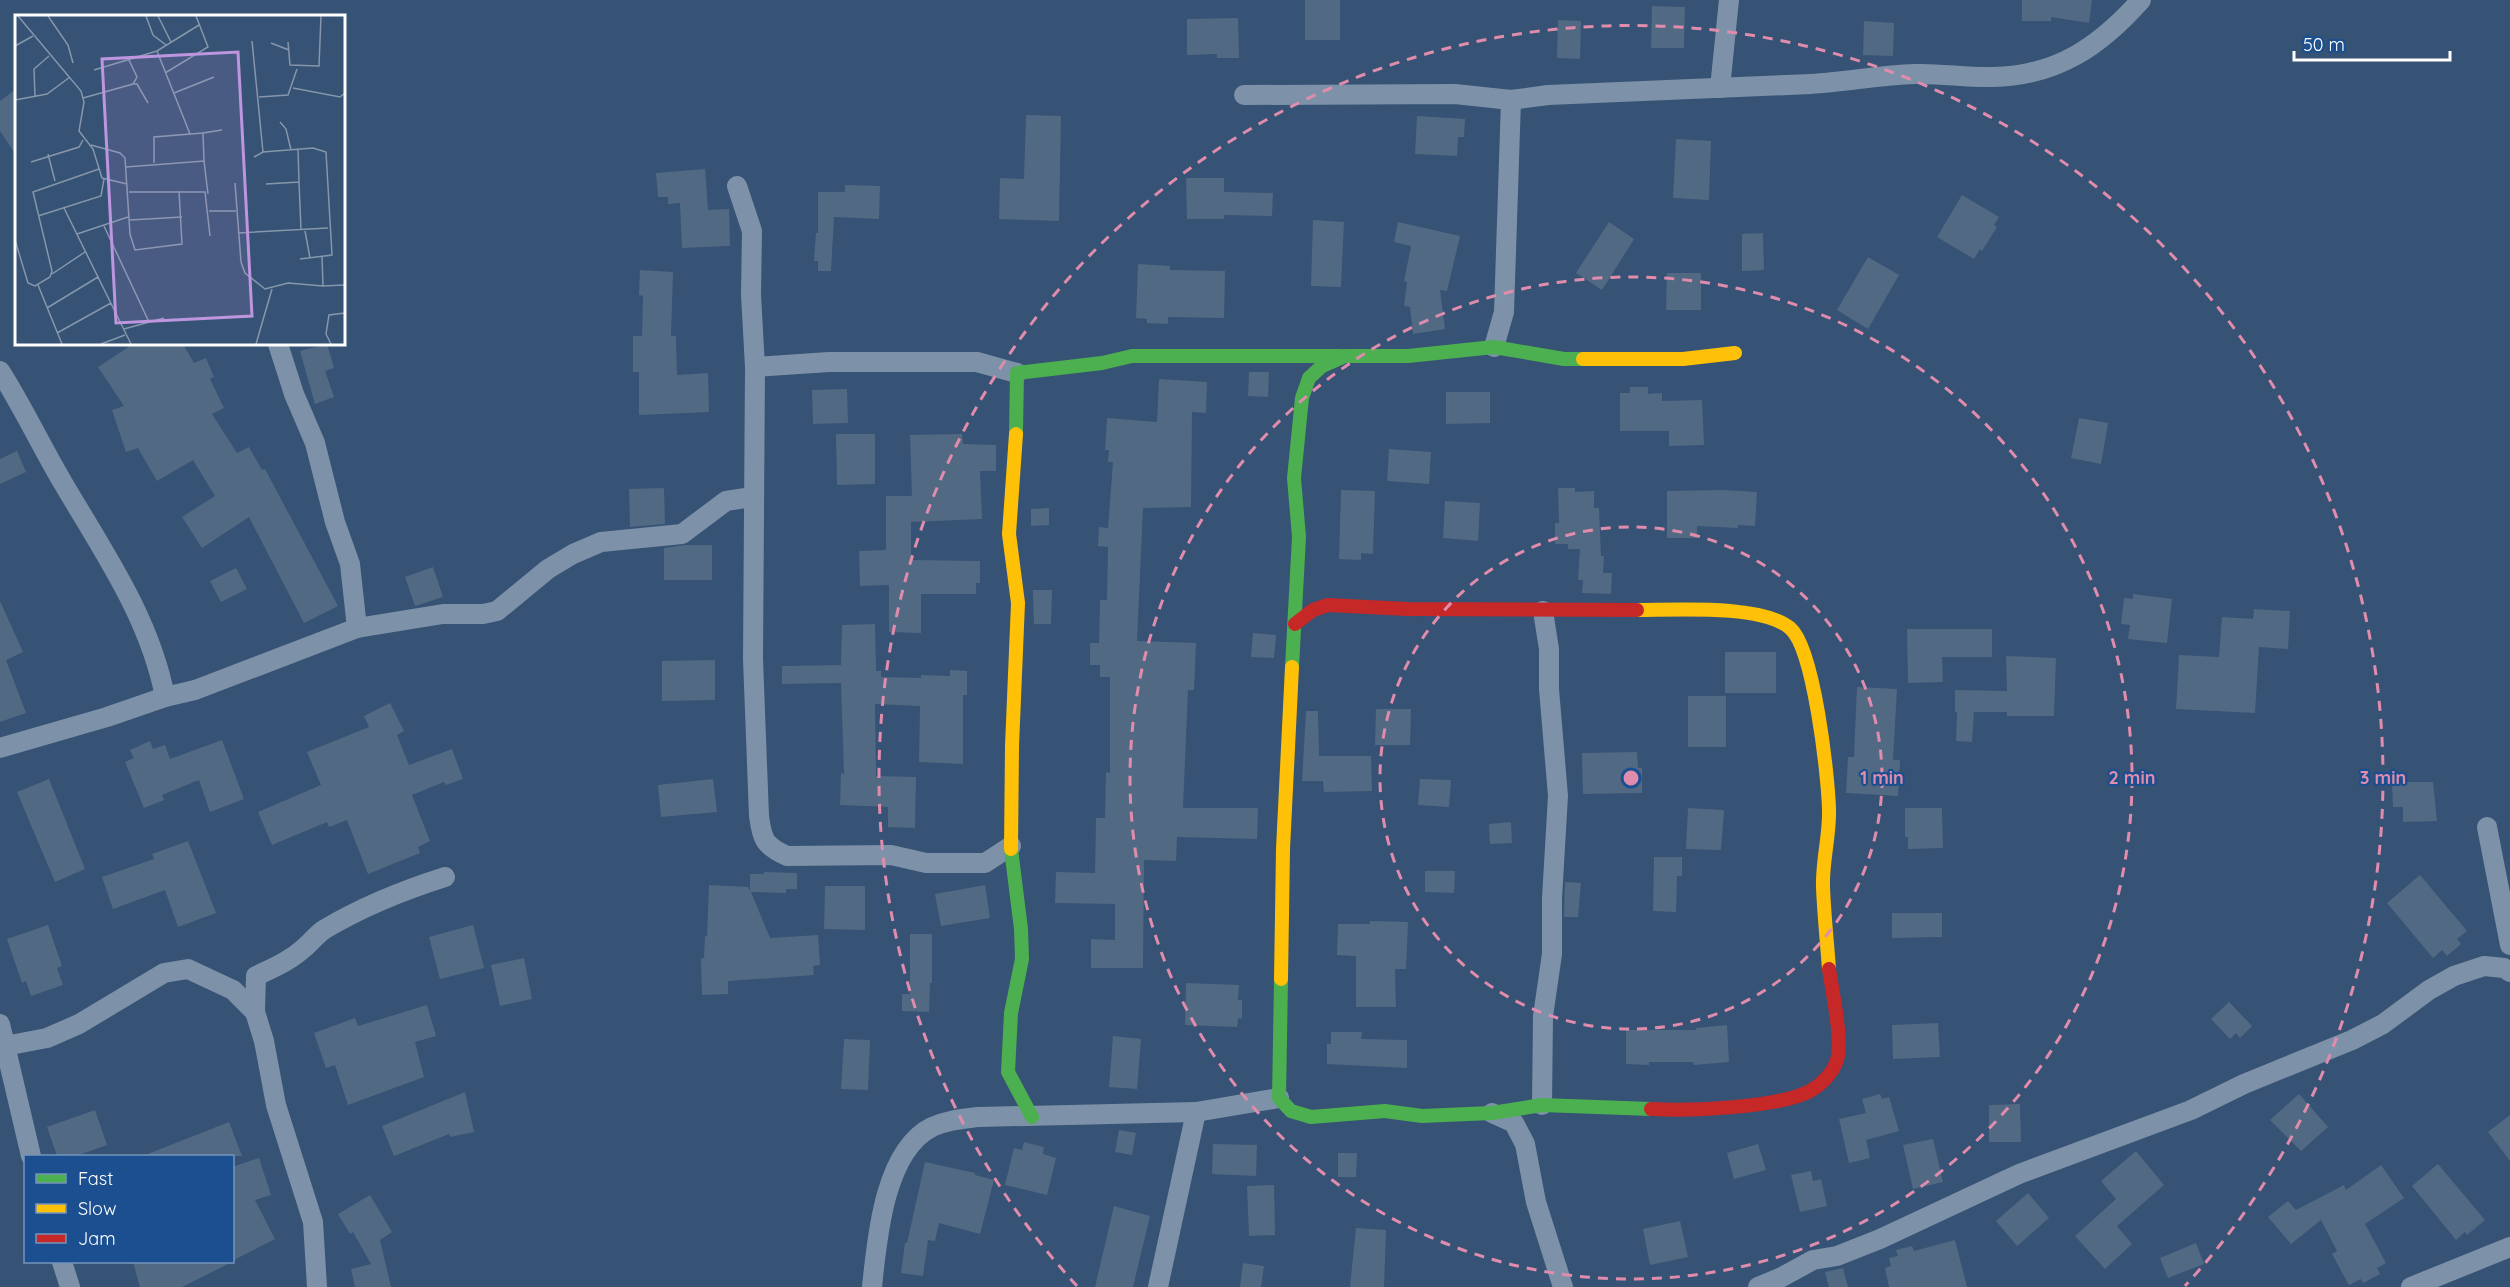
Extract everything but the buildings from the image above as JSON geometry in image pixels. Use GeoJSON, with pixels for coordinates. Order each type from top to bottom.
{"type":"FeatureCollection","features":[{"type":"Feature","properties":{"kind":"street"},"geometry":{"type":"LineString","coordinates":[[1720,88],[1729,0]]}},
{"type":"Feature","properties":{"kind":"street"},"geometry":{"type":"LineString","coordinates":[[1244,95],[1455,94],[1511,100],[1548,95],[1846,82],[1892,74],[1991,78],[2015,76],[2080,55],[2116,26],[2141,0]]}},
{"type":"Feature","properties":{"kind":"street"},"geometry":{"type":"LineString","coordinates":[[1494,347],[1504,312],[1511,100]]}},
{"type":"Feature","properties":{"kind":"street"},"geometry":{"type":"LineString","coordinates":[[737,186],[752,231],[751,295],[756,437],[752,497],[756,758],[759,816],[764,840],[772,849],[787,856],[891,855],[926,863],[985,863],[1011,846]]}},
{"type":"Feature","properties":{"kind":"street"},"geometry":{"type":"LineString","coordinates":[[278,345],[294,394],[315,443],[332,512],[350,564],[357,628]]}},
{"type":"Feature","properties":{"kind":"street"},"geometry":{"type":"LineString","coordinates":[[754,367],[829,363],[976,362],[1017,373],[1102,363],[1132,356],[1408,356],[1494,347],[1564,359],[1683,359],[1735,353]]}},
{"type":"Feature","properties":{"kind":"street"},"geometry":{"type":"LineString","coordinates":[[1295,624],[1313,610],[1328,605],[1543,611],[1724,610],[1769,618],[1790,628],[1798,640],[1809,670],[1824,754],[1829,827],[1823,884],[1829,969],[1838,1044],[1837,1060],[1823,1083],[1809,1092],[1783,1100],[1674,1110],[1542,1105],[1492,1113],[1422,1116],[1385,1111],[1311,1117],[1291,1111],[1279,1098],[1283,849],[1299,537],[1294,478],[1302,398],[1309,378],[1322,366],[1346,356]]}},
{"type":"Feature","properties":{"kind":"street"},"geometry":{"type":"LineString","coordinates":[[0,371],[63,483],[101,543],[159,663],[165,697]]}},
{"type":"Feature","properties":{"kind":"street"},"geometry":{"type":"LineString","coordinates":[[1017,373],[1016,446],[1009,534],[1018,603],[1012,746],[1011,846],[1022,929],[1022,959],[1011,1014],[1008,1072],[1032,1117]]}},
{"type":"Feature","properties":{"kind":"street"},"geometry":{"type":"LineString","coordinates":[[0,748],[107,717],[165,697],[195,690],[357,628],[443,614],[483,614],[497,611],[548,569],[573,554],[601,542],[682,534],[726,501],[752,497]]}},
{"type":"Feature","properties":{"kind":"street"},"geometry":{"type":"LineString","coordinates":[[1542,1105],[1543,1016],[1552,954],[1552,898],[1558,796],[1549,688],[1549,649],[1543,611]]}},
{"type":"Feature","properties":{"kind":"street"},"geometry":{"type":"LineString","coordinates":[[2487,827],[2510,945]]}},
{"type":"Feature","properties":{"kind":"street"},"geometry":{"type":"LineString","coordinates":[[317,1287],[313,1222],[276,1105],[264,1041],[255,1012],[256,976],[281,965],[304,949],[322,931],[339,922],[402,891],[445,877]]}},
{"type":"Feature","properties":{"kind":"street"},"geometry":{"type":"LineString","coordinates":[[1758,1287],[1813,1260],[1837,1256],[1880,1239],[2019,1174],[2191,1110],[2244,1084],[2352,1040],[2383,1024],[2429,990],[2454,976],[2484,966],[2504,968],[2510,972]]}},
{"type":"Feature","properties":{"kind":"street"},"geometry":{"type":"LineString","coordinates":[[5,1046],[47,1038],[79,1024],[164,973],[188,969],[233,990],[255,1012]]}},
{"type":"Feature","properties":{"kind":"street"},"geometry":{"type":"LineString","coordinates":[[0,1024],[31,1155]]}},
{"type":"Feature","properties":{"kind":"street"},"geometry":{"type":"LineString","coordinates":[[872,1287],[888,1191],[909,1145],[931,1127],[950,1120],[978,1117],[1196,1112],[1279,1098]]}},
{"type":"Feature","properties":{"kind":"street"},"geometry":{"type":"LineString","coordinates":[[1158,1287],[1196,1112]]}},
{"type":"Feature","properties":{"kind":"street"},"geometry":{"type":"LineString","coordinates":[[1492,1113],[1514,1123],[1525,1144],[1536,1202],[1563,1287]]}},
{"type":"Feature","properties":{"kind":"street"},"geometry":{"type":"LineString","coordinates":[[2411,1287],[2510,1246]]}},
{"type":"Feature","properties":{"kind":"street"},"geometry":{"type":"LineString","coordinates":[[62,1263],[70,1287]]}},
{"type":"Feature","properties":{"kind":"traffic: fast"},"geometry":{"type":"LineString","coordinates":[[1292,667],[1299,537],[1294,478],[1302,398],[1309,378],[1322,366],[1345,356],[1408,356],[1494,347],[1564,359],[1583,359]]}},
{"type":"Feature","properties":{"kind":"traffic: fast"},"geometry":{"type":"LineString","coordinates":[[1016,434],[1017,373],[1102,363],[1132,356],[1341,356]]}},
{"type":"Feature","properties":{"kind":"traffic: fast"},"geometry":{"type":"LineString","coordinates":[[1011,849],[1021,929],[1022,959],[1011,1013],[1008,1072],[1032,1117]]}},
{"type":"Feature","properties":{"kind":"traffic: fast"},"geometry":{"type":"LineString","coordinates":[[1281,979],[1279,1098],[1291,1111],[1311,1117],[1385,1111],[1422,1116],[1492,1113],[1542,1105],[1651,1109]]}},
{"type":"Feature","properties":{"kind":"traffic: slow"},"geometry":{"type":"LineString","coordinates":[[1583,359],[1683,359],[1735,353]]}},
{"type":"Feature","properties":{"kind":"traffic: slow"},"geometry":{"type":"LineString","coordinates":[[1011,849],[1012,746],[1018,603],[1009,534],[1016,434]]}},
{"type":"Feature","properties":{"kind":"traffic: slow"},"geometry":{"type":"LineString","coordinates":[[1637,610],[1694,609],[1759,615],[1777,620],[1790,628],[1799,640],[1813,685],[1823,742],[1828,792],[1829,819],[1823,887],[1829,969]]}},
{"type":"Feature","properties":{"kind":"traffic: slow"},"geometry":{"type":"LineString","coordinates":[[1281,979],[1283,849],[1292,667]]}},
{"type":"Feature","properties":{"kind":"traffic: jam"},"geometry":{"type":"LineString","coordinates":[[1295,624],[1313,610],[1328,605],[1407,609],[1637,610]]}},
{"type":"Feature","properties":{"kind":"traffic: jam"},"geometry":{"type":"LineString","coordinates":[[1651,1109],[1710,1109],[1756,1105],[1796,1097],[1818,1085],[1833,1069],[1839,1051],[1829,969]]}}]}
